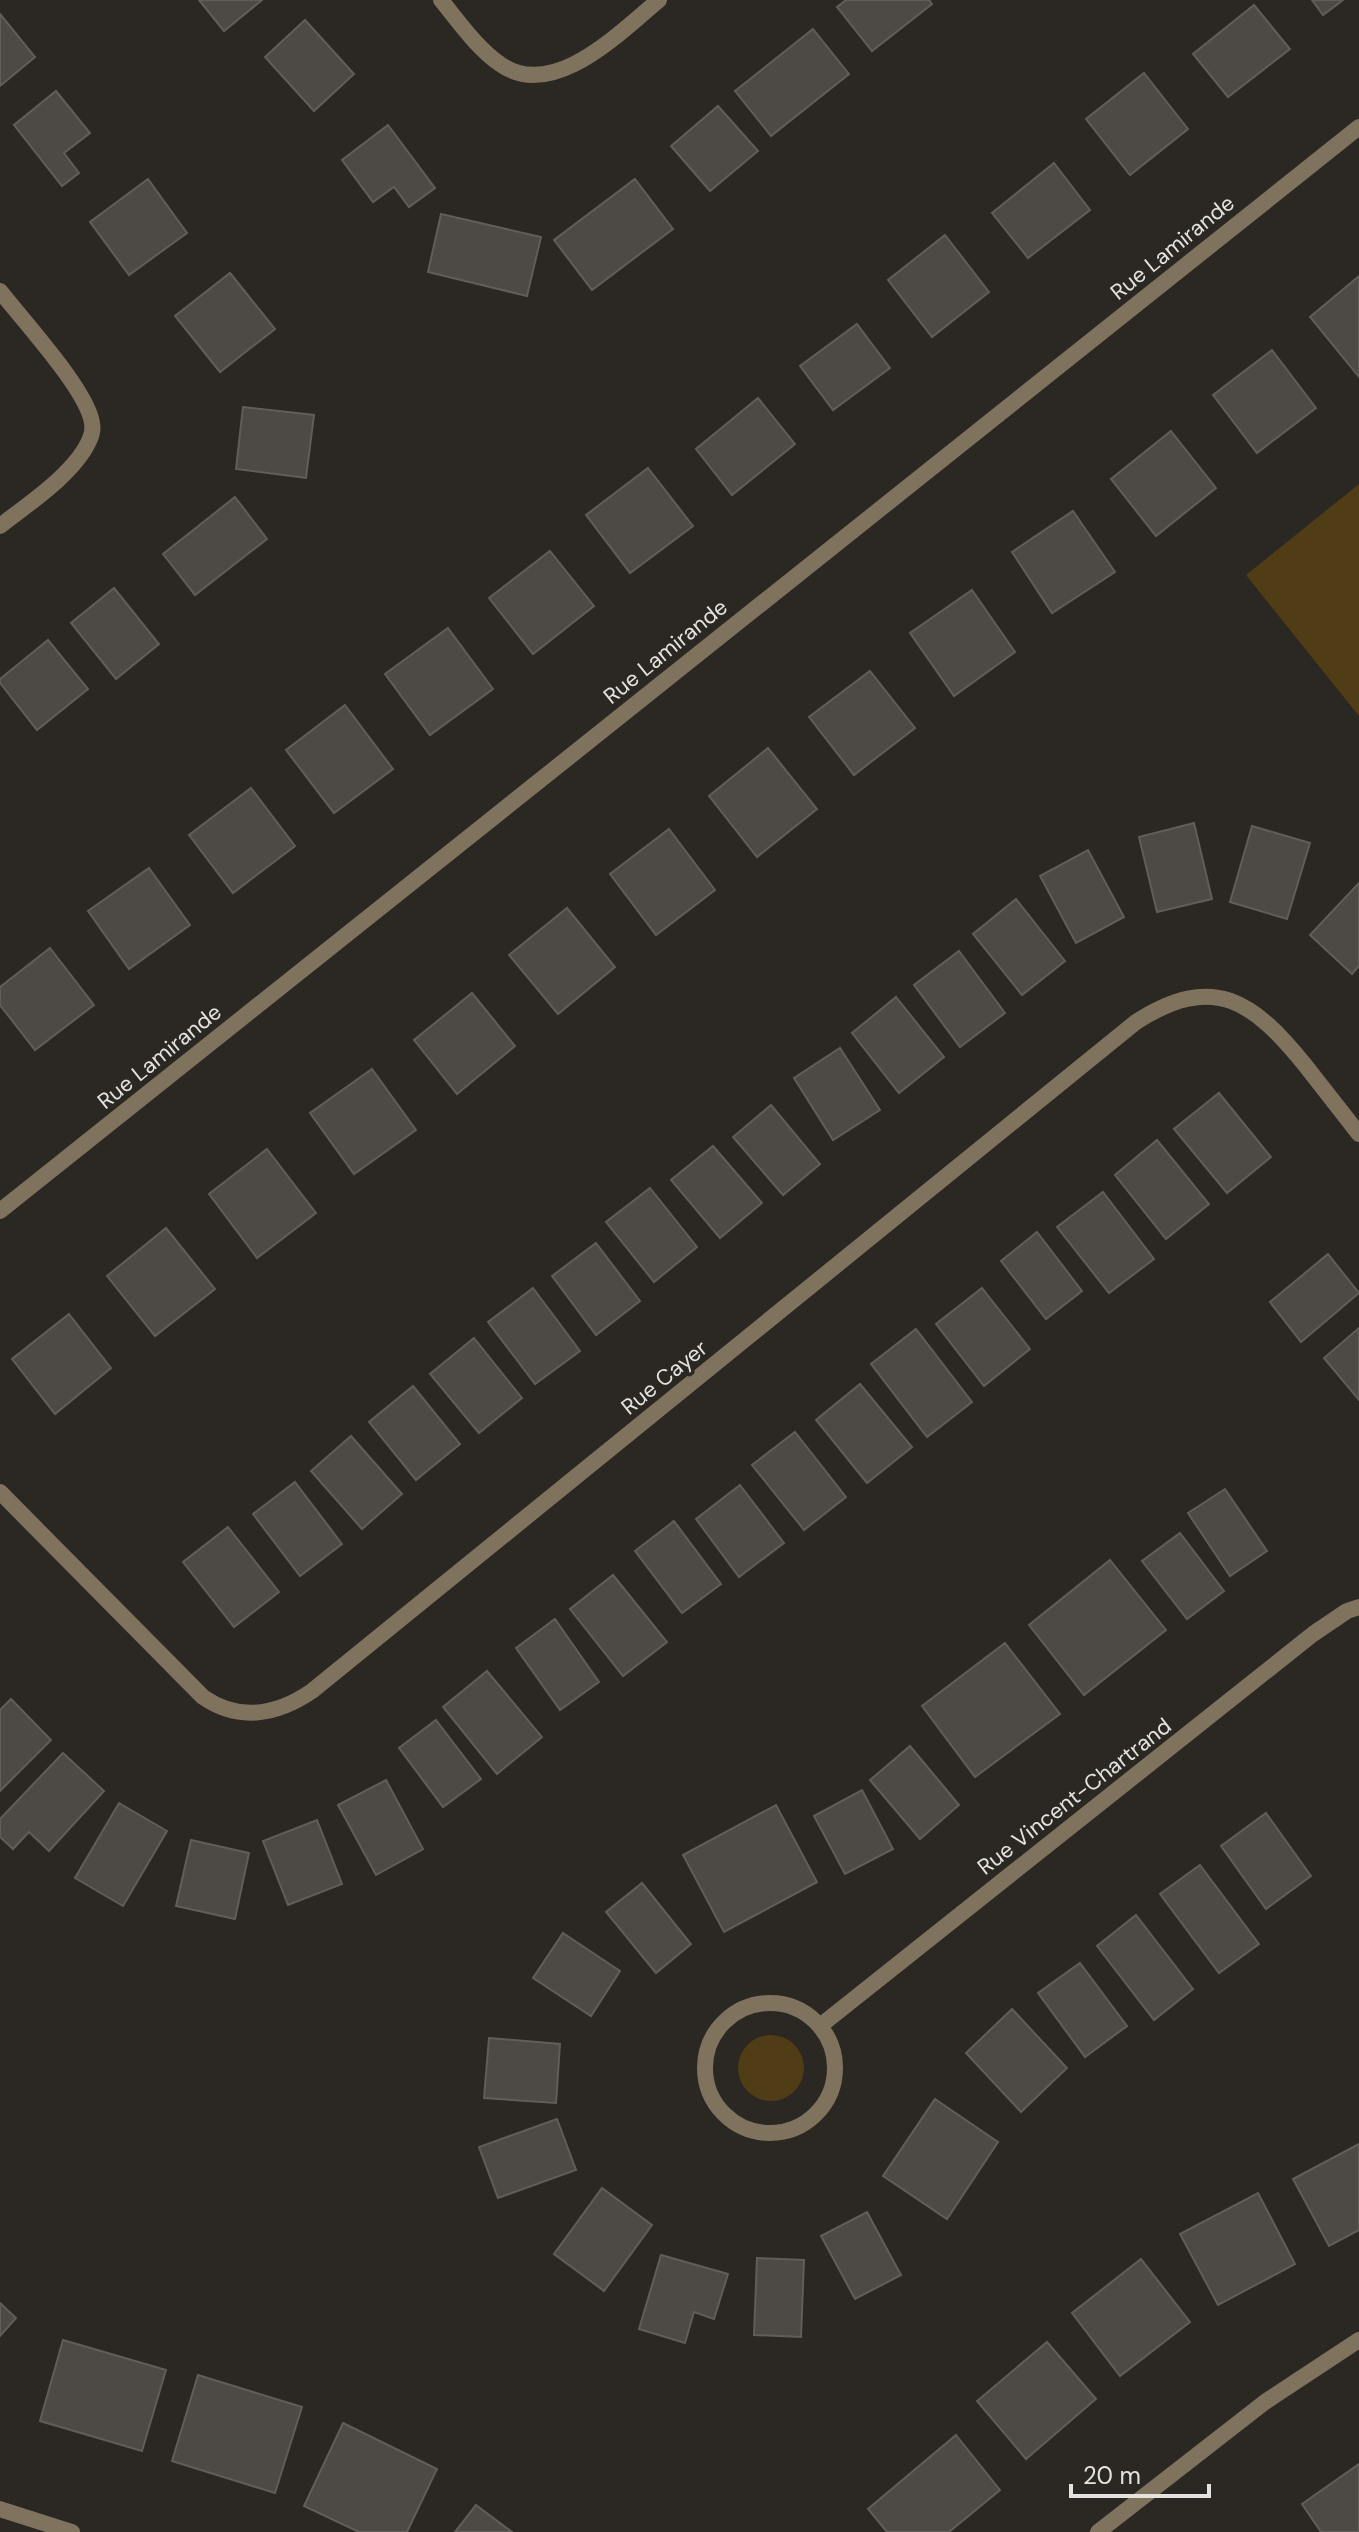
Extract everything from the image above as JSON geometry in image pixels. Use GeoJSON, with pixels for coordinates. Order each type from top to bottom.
{"type":"FeatureCollection","features":[{"type":"Feature","properties":{"kind":"street"},"geometry":{"type":"LineString","coordinates":[[441,0],[488,55],[503,66],[533,74],[565,69],[581,60],[659,0]]}},
{"type":"Feature","properties":{"kind":"street","name":"Rue Lamirande"},"geometry":{"type":"LineString","coordinates":[[0,1211],[1359,127]]}},
{"type":"Feature","properties":{"kind":"street"},"geometry":{"type":"LineString","coordinates":[[0,291],[76,388],[93,424],[89,441],[82,452],[46,489],[0,526]]}},
{"type":"Feature","properties":{"kind":"street","name":"Rue Cayer"},"geometry":{"type":"LineString","coordinates":[[0,1492],[203,1697],[222,1708],[243,1713],[273,1710],[312,1691],[1136,1022],[1161,1008],[1189,998],[1210,997],[1254,1011],[1288,1044],[1359,1134]]}},
{"type":"Feature","properties":{"kind":"street","name":"Rue Vincent-Chartrand"},"geometry":{"type":"LineString","coordinates":[[820,2026],[1313,1634],[1347,1611],[1359,1607]]}},
{"type":"Feature","properties":{"kind":"street"},"geometry":{"type":"LineString","coordinates":[[773,2003],[804,2012],[820,2026],[830,2043],[836,2064],[834,2084],[820,2111],[804,2125],[775,2134],[754,2132],[726,2117],[708,2090],[705,2069],[712,2038],[725,2021],[742,2009],[773,2003]]}},
{"type":"Feature","properties":{"kind":"street"},"geometry":{"type":"LineString","coordinates":[[1098,2532],[1265,2402],[1359,2340]]}},
{"type":"Feature","properties":{"kind":"street"},"geometry":{"type":"LineString","coordinates":[[0,2509],[72,2532]]}},
{"type":"Feature","properties":{"kind":"shaded area"},"geometry":{"type":"Polygon","coordinates":[[[1359,484],[1359,716],[1246,575],[1359,484]]]}},
{"type":"Feature","properties":{"kind":"shaded area"},"geometry":{"type":"Polygon","coordinates":[[[764,2035],[778,2035],[790,2040],[799,2049],[804,2068],[802,2081],[795,2092],[778,2101],[764,2101],[752,2096],[743,2087],[738,2075],[738,2061],[743,2049],[752,2040],[764,2035]]]}},
{"type":"Feature","properties":{"kind":"building"},"geometry":{"type":"Polygon","coordinates":[[[199,0],[262,0],[224,31],[199,0]]]}},
{"type":"Feature","properties":{"kind":"building"},"geometry":{"type":"Polygon","coordinates":[[[846,0],[929,0],[932,4],[872,51],[837,7],[846,0]]]}},
{"type":"Feature","properties":{"kind":"building"},"geometry":{"type":"Polygon","coordinates":[[[1312,0],[1343,0],[1323,15],[1312,0]]]}},
{"type":"Feature","properties":{"kind":"building"},"geometry":{"type":"Polygon","coordinates":[[[1254,5],[1290,49],[1228,97],[1193,54],[1254,5]]]}},
{"type":"Feature","properties":{"kind":"building"},"geometry":{"type":"Polygon","coordinates":[[[0,14],[35,57],[0,86],[0,14]]]}},
{"type":"Feature","properties":{"kind":"building"},"geometry":{"type":"Polygon","coordinates":[[[305,20],[354,74],[314,111],[265,57],[305,20]]]}},
{"type":"Feature","properties":{"kind":"building"},"geometry":{"type":"Polygon","coordinates":[[[813,29],[849,74],[771,136],[735,91],[813,29]]]}},
{"type":"Feature","properties":{"kind":"building"},"geometry":{"type":"Polygon","coordinates":[[[1144,73],[1188,129],[1130,175],[1086,119],[1144,73]]]}},
{"type":"Feature","properties":{"kind":"building"},"geometry":{"type":"Polygon","coordinates":[[[56,91],[90,133],[64,153],[79,173],[62,186],[14,125],[56,91]]]}},
{"type":"Feature","properties":{"kind":"building"},"geometry":{"type":"Polygon","coordinates":[[[718,106],[758,151],[710,191],[671,146],[718,106]]]}},
{"type":"Feature","properties":{"kind":"building"},"geometry":{"type":"Polygon","coordinates":[[[388,125],[435,188],[409,207],[394,187],[373,202],[342,160],[388,125]]]}},
{"type":"Feature","properties":{"kind":"building"},"geometry":{"type":"Polygon","coordinates":[[[1054,163],[1090,210],[1028,258],[992,213],[1054,163]]]}},
{"type":"Feature","properties":{"kind":"building"},"geometry":{"type":"Polygon","coordinates":[[[148,179],[187,233],[129,275],[90,222],[148,179]]]}},
{"type":"Feature","properties":{"kind":"building"},"geometry":{"type":"Polygon","coordinates":[[[635,179],[673,229],[592,290],[554,240],[635,179]]]}},
{"type":"Feature","properties":{"kind":"building"},"geometry":{"type":"Polygon","coordinates":[[[441,214],[541,237],[527,296],[428,272],[441,214]]]}},
{"type":"Feature","properties":{"kind":"building"},"geometry":{"type":"Polygon","coordinates":[[[945,235],[989,292],[932,337],[888,280],[945,235]]]}},
{"type":"Feature","properties":{"kind":"building"},"geometry":{"type":"Polygon","coordinates":[[[230,273],[275,329],[220,372],[175,316],[230,273]]]}},
{"type":"Feature","properties":{"kind":"building"},"geometry":{"type":"Polygon","coordinates":[[[1359,276],[1359,377],[1310,317],[1359,276]]]}},
{"type":"Feature","properties":{"kind":"building"},"geometry":{"type":"Polygon","coordinates":[[[857,324],[890,368],[833,410],[800,366],[857,324]]]}},
{"type":"Feature","properties":{"kind":"building"},"geometry":{"type":"Polygon","coordinates":[[[1272,350],[1316,408],[1257,453],[1213,395],[1272,350]]]}},
{"type":"Feature","properties":{"kind":"building"},"geometry":{"type":"Polygon","coordinates":[[[758,398],[795,444],[732,495],[696,449],[758,398]]]}},
{"type":"Feature","properties":{"kind":"building"},"geometry":{"type":"Polygon","coordinates":[[[243,407],[314,415],[306,478],[236,469],[243,407]]]}},
{"type":"Feature","properties":{"kind":"building"},"geometry":{"type":"Polygon","coordinates":[[[1171,431],[1216,488],[1156,536],[1111,479],[1171,431]]]}},
{"type":"Feature","properties":{"kind":"building"},"geometry":{"type":"Polygon","coordinates":[[[648,468],[693,526],[630,573],[586,515],[648,468]]]}},
{"type":"Feature","properties":{"kind":"building"},"geometry":{"type":"Polygon","coordinates":[[[235,497],[267,539],[195,595],[163,554],[235,497]]]}},
{"type":"Feature","properties":{"kind":"building"},"geometry":{"type":"Polygon","coordinates":[[[1073,511],[1115,572],[1052,613],[1012,552],[1073,511]]]}},
{"type":"Feature","properties":{"kind":"building"},"geometry":{"type":"Polygon","coordinates":[[[550,551],[594,606],[533,654],[489,598],[550,551]]]}},
{"type":"Feature","properties":{"kind":"building"},"geometry":{"type":"Polygon","coordinates":[[[114,588],[159,644],[116,679],[71,623],[114,588]]]}},
{"type":"Feature","properties":{"kind":"building"},"geometry":{"type":"Polygon","coordinates":[[[972,590],[1015,652],[954,696],[910,633],[972,590]]]}},
{"type":"Feature","properties":{"kind":"building"},"geometry":{"type":"Polygon","coordinates":[[[448,628],[493,689],[430,735],[385,674],[448,628]]]}},
{"type":"Feature","properties":{"kind":"building"},"geometry":{"type":"Polygon","coordinates":[[[48,640],[88,689],[37,730],[0,679],[48,640]]]}},
{"type":"Feature","properties":{"kind":"building"},"geometry":{"type":"Polygon","coordinates":[[[870,671],[915,728],[854,775],[809,717],[870,671]]]}},
{"type":"Feature","properties":{"kind":"building"},"geometry":{"type":"Polygon","coordinates":[[[345,705],[393,769],[334,813],[286,750],[345,705]]]}},
{"type":"Feature","properties":{"kind":"building"},"geometry":{"type":"Polygon","coordinates":[[[768,748],[817,809],[757,857],[709,796],[768,748]]]}},
{"type":"Feature","properties":{"kind":"building"},"geometry":{"type":"Polygon","coordinates":[[[251,788],[295,846],[233,893],[189,835],[251,788]]]}},
{"type":"Feature","properties":{"kind":"building"},"geometry":{"type":"Polygon","coordinates":[[[1194,823],[1212,899],[1157,912],[1139,837],[1194,823]]]}},
{"type":"Feature","properties":{"kind":"building"},"geometry":{"type":"Polygon","coordinates":[[[1252,826],[1310,843],[1287,919],[1230,902],[1252,826]]]}},
{"type":"Feature","properties":{"kind":"building"},"geometry":{"type":"Polygon","coordinates":[[[669,829],[715,890],[656,935],[610,874],[669,829]]]}},
{"type":"Feature","properties":{"kind":"building"},"geometry":{"type":"Polygon","coordinates":[[[1088,850],[1124,917],[1076,943],[1040,876],[1088,850]]]}},
{"type":"Feature","properties":{"kind":"building"},"geometry":{"type":"Polygon","coordinates":[[[149,868],[190,925],[129,969],[88,911],[149,868]]]}},
{"type":"Feature","properties":{"kind":"building"},"geometry":{"type":"Polygon","coordinates":[[[1359,883],[1359,966],[1352,974],[1310,935],[1359,883]]]}},
{"type":"Feature","properties":{"kind":"building"},"geometry":{"type":"Polygon","coordinates":[[[1016,899],[1065,961],[1022,995],[973,934],[1016,899]]]}},
{"type":"Feature","properties":{"kind":"building"},"geometry":{"type":"Polygon","coordinates":[[[567,908],[615,967],[558,1014],[509,955],[567,908]]]}},
{"type":"Feature","properties":{"kind":"building"},"geometry":{"type":"Polygon","coordinates":[[[50,948],[94,1005],[35,1050],[0,1005],[0,987],[50,948]]]}},
{"type":"Feature","properties":{"kind":"building"},"geometry":{"type":"Polygon","coordinates":[[[959,951],[1005,1013],[960,1047],[914,985],[959,951]]]}},
{"type":"Feature","properties":{"kind":"building"},"geometry":{"type":"Polygon","coordinates":[[[472,993],[515,1046],[457,1094],[414,1040],[472,993]]]}},
{"type":"Feature","properties":{"kind":"building"},"geometry":{"type":"Polygon","coordinates":[[[896,997],[944,1057],[899,1093],[852,1033],[896,997]]]}},
{"type":"Feature","properties":{"kind":"building"},"geometry":{"type":"Polygon","coordinates":[[[840,1048],[880,1110],[833,1140],[794,1078],[840,1048]]]}},
{"type":"Feature","properties":{"kind":"building"},"geometry":{"type":"Polygon","coordinates":[[[372,1069],[416,1130],[354,1174],[310,1113],[372,1069]]]}},
{"type":"Feature","properties":{"kind":"building"},"geometry":{"type":"Polygon","coordinates":[[[1219,1093],[1271,1157],[1227,1193],[1174,1129],[1219,1093]]]}},
{"type":"Feature","properties":{"kind":"building"},"geometry":{"type":"Polygon","coordinates":[[[771,1105],[820,1164],[783,1195],[733,1137],[771,1105]]]}},
{"type":"Feature","properties":{"kind":"building"},"geometry":{"type":"Polygon","coordinates":[[[1157,1140],[1209,1204],[1166,1239],[1115,1175],[1157,1140]]]}},
{"type":"Feature","properties":{"kind":"building"},"geometry":{"type":"Polygon","coordinates":[[[713,1146],[762,1203],[720,1238],[671,1180],[713,1146]]]}},
{"type":"Feature","properties":{"kind":"building"},"geometry":{"type":"Polygon","coordinates":[[[267,1149],[316,1213],[257,1258],[209,1194],[267,1149]]]}},
{"type":"Feature","properties":{"kind":"building"},"geometry":{"type":"Polygon","coordinates":[[[650,1188],[697,1247],[654,1282],[606,1222],[650,1188]]]}},
{"type":"Feature","properties":{"kind":"building"},"geometry":{"type":"Polygon","coordinates":[[[1103,1192],[1154,1259],[1109,1293],[1057,1227],[1103,1192]]]}},
{"type":"Feature","properties":{"kind":"building"},"geometry":{"type":"Polygon","coordinates":[[[166,1228],[215,1289],[155,1336],[107,1276],[166,1228]]]}},
{"type":"Feature","properties":{"kind":"building"},"geometry":{"type":"Polygon","coordinates":[[[1037,1232],[1082,1291],[1046,1319],[1001,1261],[1037,1232]]]}},
{"type":"Feature","properties":{"kind":"building"},"geometry":{"type":"Polygon","coordinates":[[[596,1243],[640,1301],[596,1335],[552,1276],[596,1243]]]}},
{"type":"Feature","properties":{"kind":"building"},"geometry":{"type":"Polygon","coordinates":[[[1328,1254],[1359,1293],[1301,1342],[1270,1302],[1328,1254]]]}},
{"type":"Feature","properties":{"kind":"building"},"geometry":{"type":"Polygon","coordinates":[[[533,1288],[580,1351],[535,1384],[488,1322],[533,1288]]]}},
{"type":"Feature","properties":{"kind":"building"},"geometry":{"type":"Polygon","coordinates":[[[982,1288],[1030,1349],[984,1386],[936,1324],[982,1288]]]}},
{"type":"Feature","properties":{"kind":"building"},"geometry":{"type":"Polygon","coordinates":[[[69,1314],[111,1368],[55,1414],[12,1359],[69,1314]]]}},
{"type":"Feature","properties":{"kind":"building"},"geometry":{"type":"Polygon","coordinates":[[[1359,1328],[1359,1400],[1324,1358],[1359,1328]]]}},
{"type":"Feature","properties":{"kind":"building"},"geometry":{"type":"Polygon","coordinates":[[[916,1329],[972,1402],[927,1437],[871,1364],[916,1329]]]}},
{"type":"Feature","properties":{"kind":"building"},"geometry":{"type":"Polygon","coordinates":[[[474,1338],[522,1398],[479,1433],[430,1374],[474,1338]]]}},
{"type":"Feature","properties":{"kind":"building"},"geometry":{"type":"Polygon","coordinates":[[[860,1384],[912,1447],[867,1483],[816,1420],[860,1384]]]}},
{"type":"Feature","properties":{"kind":"building"},"geometry":{"type":"Polygon","coordinates":[[[413,1386],[460,1444],[416,1480],[369,1422],[413,1386]]]}},
{"type":"Feature","properties":{"kind":"building"},"geometry":{"type":"Polygon","coordinates":[[[795,1432],[846,1497],[804,1530],[752,1465],[795,1432]]]}},
{"type":"Feature","properties":{"kind":"building"},"geometry":{"type":"Polygon","coordinates":[[[351,1436],[402,1494],[362,1529],[311,1471],[351,1436]]]}},
{"type":"Feature","properties":{"kind":"building"},"geometry":{"type":"Polygon","coordinates":[[[295,1482],[342,1544],[300,1576],[253,1514],[295,1482]]]}},
{"type":"Feature","properties":{"kind":"building"},"geometry":{"type":"Polygon","coordinates":[[[740,1485],[784,1543],[739,1577],[696,1519],[740,1485]]]}},
{"type":"Feature","properties":{"kind":"building"},"geometry":{"type":"Polygon","coordinates":[[[1225,1489],[1267,1551],[1230,1576],[1188,1513],[1225,1489]]]}},
{"type":"Feature","properties":{"kind":"building"},"geometry":{"type":"Polygon","coordinates":[[[674,1521],[721,1584],[682,1613],[635,1551],[674,1521]]]}},
{"type":"Feature","properties":{"kind":"building"},"geometry":{"type":"Polygon","coordinates":[[[228,1527],[279,1592],[234,1627],[183,1562],[228,1527]]]}},
{"type":"Feature","properties":{"kind":"building"},"geometry":{"type":"Polygon","coordinates":[[[1180,1533],[1224,1591],[1187,1619],[1142,1561],[1180,1533]]]}},
{"type":"Feature","properties":{"kind":"building"},"geometry":{"type":"Polygon","coordinates":[[[1110,1560],[1166,1630],[1084,1695],[1029,1625],[1110,1560]]]}},
{"type":"Feature","properties":{"kind":"building"},"geometry":{"type":"Polygon","coordinates":[[[613,1575],[667,1642],[623,1676],[570,1609],[613,1575]]]}},
{"type":"Feature","properties":{"kind":"building"},"geometry":{"type":"Polygon","coordinates":[[[555,1619],[599,1682],[560,1710],[516,1648],[555,1619]]]}},
{"type":"Feature","properties":{"kind":"building"},"geometry":{"type":"Polygon","coordinates":[[[1005,1643],[1060,1714],[975,1777],[922,1706],[1005,1643]]]}},
{"type":"Feature","properties":{"kind":"building"},"geometry":{"type":"Polygon","coordinates":[[[487,1671],[542,1737],[497,1774],[443,1707],[487,1671]]]}},
{"type":"Feature","properties":{"kind":"building"},"geometry":{"type":"Polygon","coordinates":[[[11,1699],[51,1740],[0,1791],[0,1710],[11,1699]]]}},
{"type":"Feature","properties":{"kind":"building"},"geometry":{"type":"Polygon","coordinates":[[[436,1720],[481,1779],[443,1807],[399,1748],[436,1720]]]}},
{"type":"Feature","properties":{"kind":"building"},"geometry":{"type":"Polygon","coordinates":[[[910,1746],[959,1805],[920,1839],[870,1780],[910,1746]]]}},
{"type":"Feature","properties":{"kind":"building"},"geometry":{"type":"Polygon","coordinates":[[[63,1753],[104,1791],[49,1851],[29,1832],[13,1849],[0,1837],[0,1819],[63,1753]]]}},
{"type":"Feature","properties":{"kind":"building"},"geometry":{"type":"Polygon","coordinates":[[[386,1780],[423,1849],[376,1875],[338,1805],[386,1780]]]}},
{"type":"Feature","properties":{"kind":"building"},"geometry":{"type":"Polygon","coordinates":[[[862,1790],[893,1849],[845,1874],[814,1816],[862,1790]]]}},
{"type":"Feature","properties":{"kind":"building"},"geometry":{"type":"Polygon","coordinates":[[[119,1803],[167,1831],[123,1906],[75,1878],[119,1803]]]}},
{"type":"Feature","properties":{"kind":"building"},"geometry":{"type":"Polygon","coordinates":[[[776,1805],[817,1882],[724,1932],[683,1855],[776,1805]]]}},
{"type":"Feature","properties":{"kind":"building"},"geometry":{"type":"Polygon","coordinates":[[[1266,1813],[1311,1876],[1266,1909],[1221,1846],[1266,1813]]]}},
{"type":"Feature","properties":{"kind":"building"},"geometry":{"type":"Polygon","coordinates":[[[317,1820],[342,1884],[288,1905],[263,1841],[317,1820]]]}},
{"type":"Feature","properties":{"kind":"building"},"geometry":{"type":"Polygon","coordinates":[[[191,1840],[249,1853],[235,1919],[176,1906],[191,1840]]]}},
{"type":"Feature","properties":{"kind":"building"},"geometry":{"type":"Polygon","coordinates":[[[1200,1865],[1259,1944],[1219,1973],[1160,1894],[1200,1865]]]}},
{"type":"Feature","properties":{"kind":"building"},"geometry":{"type":"Polygon","coordinates":[[[642,1883],[691,1944],[656,1973],[606,1912],[642,1883]]]}},
{"type":"Feature","properties":{"kind":"building"},"geometry":{"type":"Polygon","coordinates":[[[1136,1915],[1193,1989],[1154,2020],[1097,1946],[1136,1915]]]}},
{"type":"Feature","properties":{"kind":"building"},"geometry":{"type":"Polygon","coordinates":[[[563,1933],[620,1971],[591,2016],[533,1978],[563,1933]]]}},
{"type":"Feature","properties":{"kind":"building"},"geometry":{"type":"Polygon","coordinates":[[[1080,1963],[1127,2026],[1085,2057],[1038,1993],[1080,1963]]]}},
{"type":"Feature","properties":{"kind":"building"},"geometry":{"type":"Polygon","coordinates":[[[1012,2009],[1067,2068],[1021,2112],[966,2053],[1012,2009]]]}},
{"type":"Feature","properties":{"kind":"building"},"geometry":{"type":"Polygon","coordinates":[[[489,2038],[560,2044],[556,2103],[484,2098],[489,2038]]]}},
{"type":"Feature","properties":{"kind":"building"},"geometry":{"type":"Polygon","coordinates":[[[935,2099],[998,2142],[947,2219],[883,2176],[935,2099]]]}},
{"type":"Feature","properties":{"kind":"building"},"geometry":{"type":"Polygon","coordinates":[[[557,2119],[576,2170],[498,2198],[479,2147],[557,2119]]]}},
{"type":"Feature","properties":{"kind":"building"},"geometry":{"type":"Polygon","coordinates":[[[1359,2144],[1359,2230],[1329,2246],[1293,2179],[1359,2144]]]}},
{"type":"Feature","properties":{"kind":"building"},"geometry":{"type":"Polygon","coordinates":[[[602,2188],[652,2225],[604,2291],[554,2254],[602,2188]]]}},
{"type":"Feature","properties":{"kind":"building"},"geometry":{"type":"Polygon","coordinates":[[[1258,2193],[1295,2264],[1218,2305],[1180,2234],[1258,2193]]]}},
{"type":"Feature","properties":{"kind":"building"},"geometry":{"type":"Polygon","coordinates":[[[867,2212],[901,2275],[855,2299],[821,2236],[867,2212]]]}},
{"type":"Feature","properties":{"kind":"building"},"geometry":{"type":"Polygon","coordinates":[[[661,2255],[728,2274],[714,2319],[694,2312],[685,2343],[639,2329],[661,2255]]]}},
{"type":"Feature","properties":{"kind":"building"},"geometry":{"type":"Polygon","coordinates":[[[757,2258],[804,2260],[801,2337],[754,2335],[757,2258]]]}},
{"type":"Feature","properties":{"kind":"building"},"geometry":{"type":"Polygon","coordinates":[[[1141,2259],[1190,2322],[1120,2376],[1072,2313],[1141,2259]]]}},
{"type":"Feature","properties":{"kind":"building"},"geometry":{"type":"Polygon","coordinates":[[[0,2303],[16,2318],[0,2336],[0,2303]]]}},
{"type":"Feature","properties":{"kind":"building"},"geometry":{"type":"Polygon","coordinates":[[[63,2340],[166,2370],[142,2451],[40,2421],[63,2340]]]}},
{"type":"Feature","properties":{"kind":"building"},"geometry":{"type":"Polygon","coordinates":[[[1047,2342],[1096,2399],[1026,2459],[977,2401],[1047,2342]]]}},
{"type":"Feature","properties":{"kind":"building"},"geometry":{"type":"Polygon","coordinates":[[[198,2375],[302,2407],[275,2493],[172,2461],[198,2375]]]}},
{"type":"Feature","properties":{"kind":"building"},"geometry":{"type":"Polygon","coordinates":[[[343,2423],[437,2469],[407,2532],[359,2532],[304,2506],[343,2423]]]}},
{"type":"Feature","properties":{"kind":"building"},"geometry":{"type":"Polygon","coordinates":[[[956,2435],[1000,2490],[949,2532],[887,2532],[868,2509],[956,2435]]]}},
{"type":"Feature","properties":{"kind":"building"},"geometry":{"type":"Polygon","coordinates":[[[1359,2464],[1359,2532],[1321,2532],[1302,2504],[1359,2464]]]}},
{"type":"Feature","properties":{"kind":"building"},"geometry":{"type":"Polygon","coordinates":[[[476,2505],[512,2532],[455,2532],[476,2505]]]}}]}
